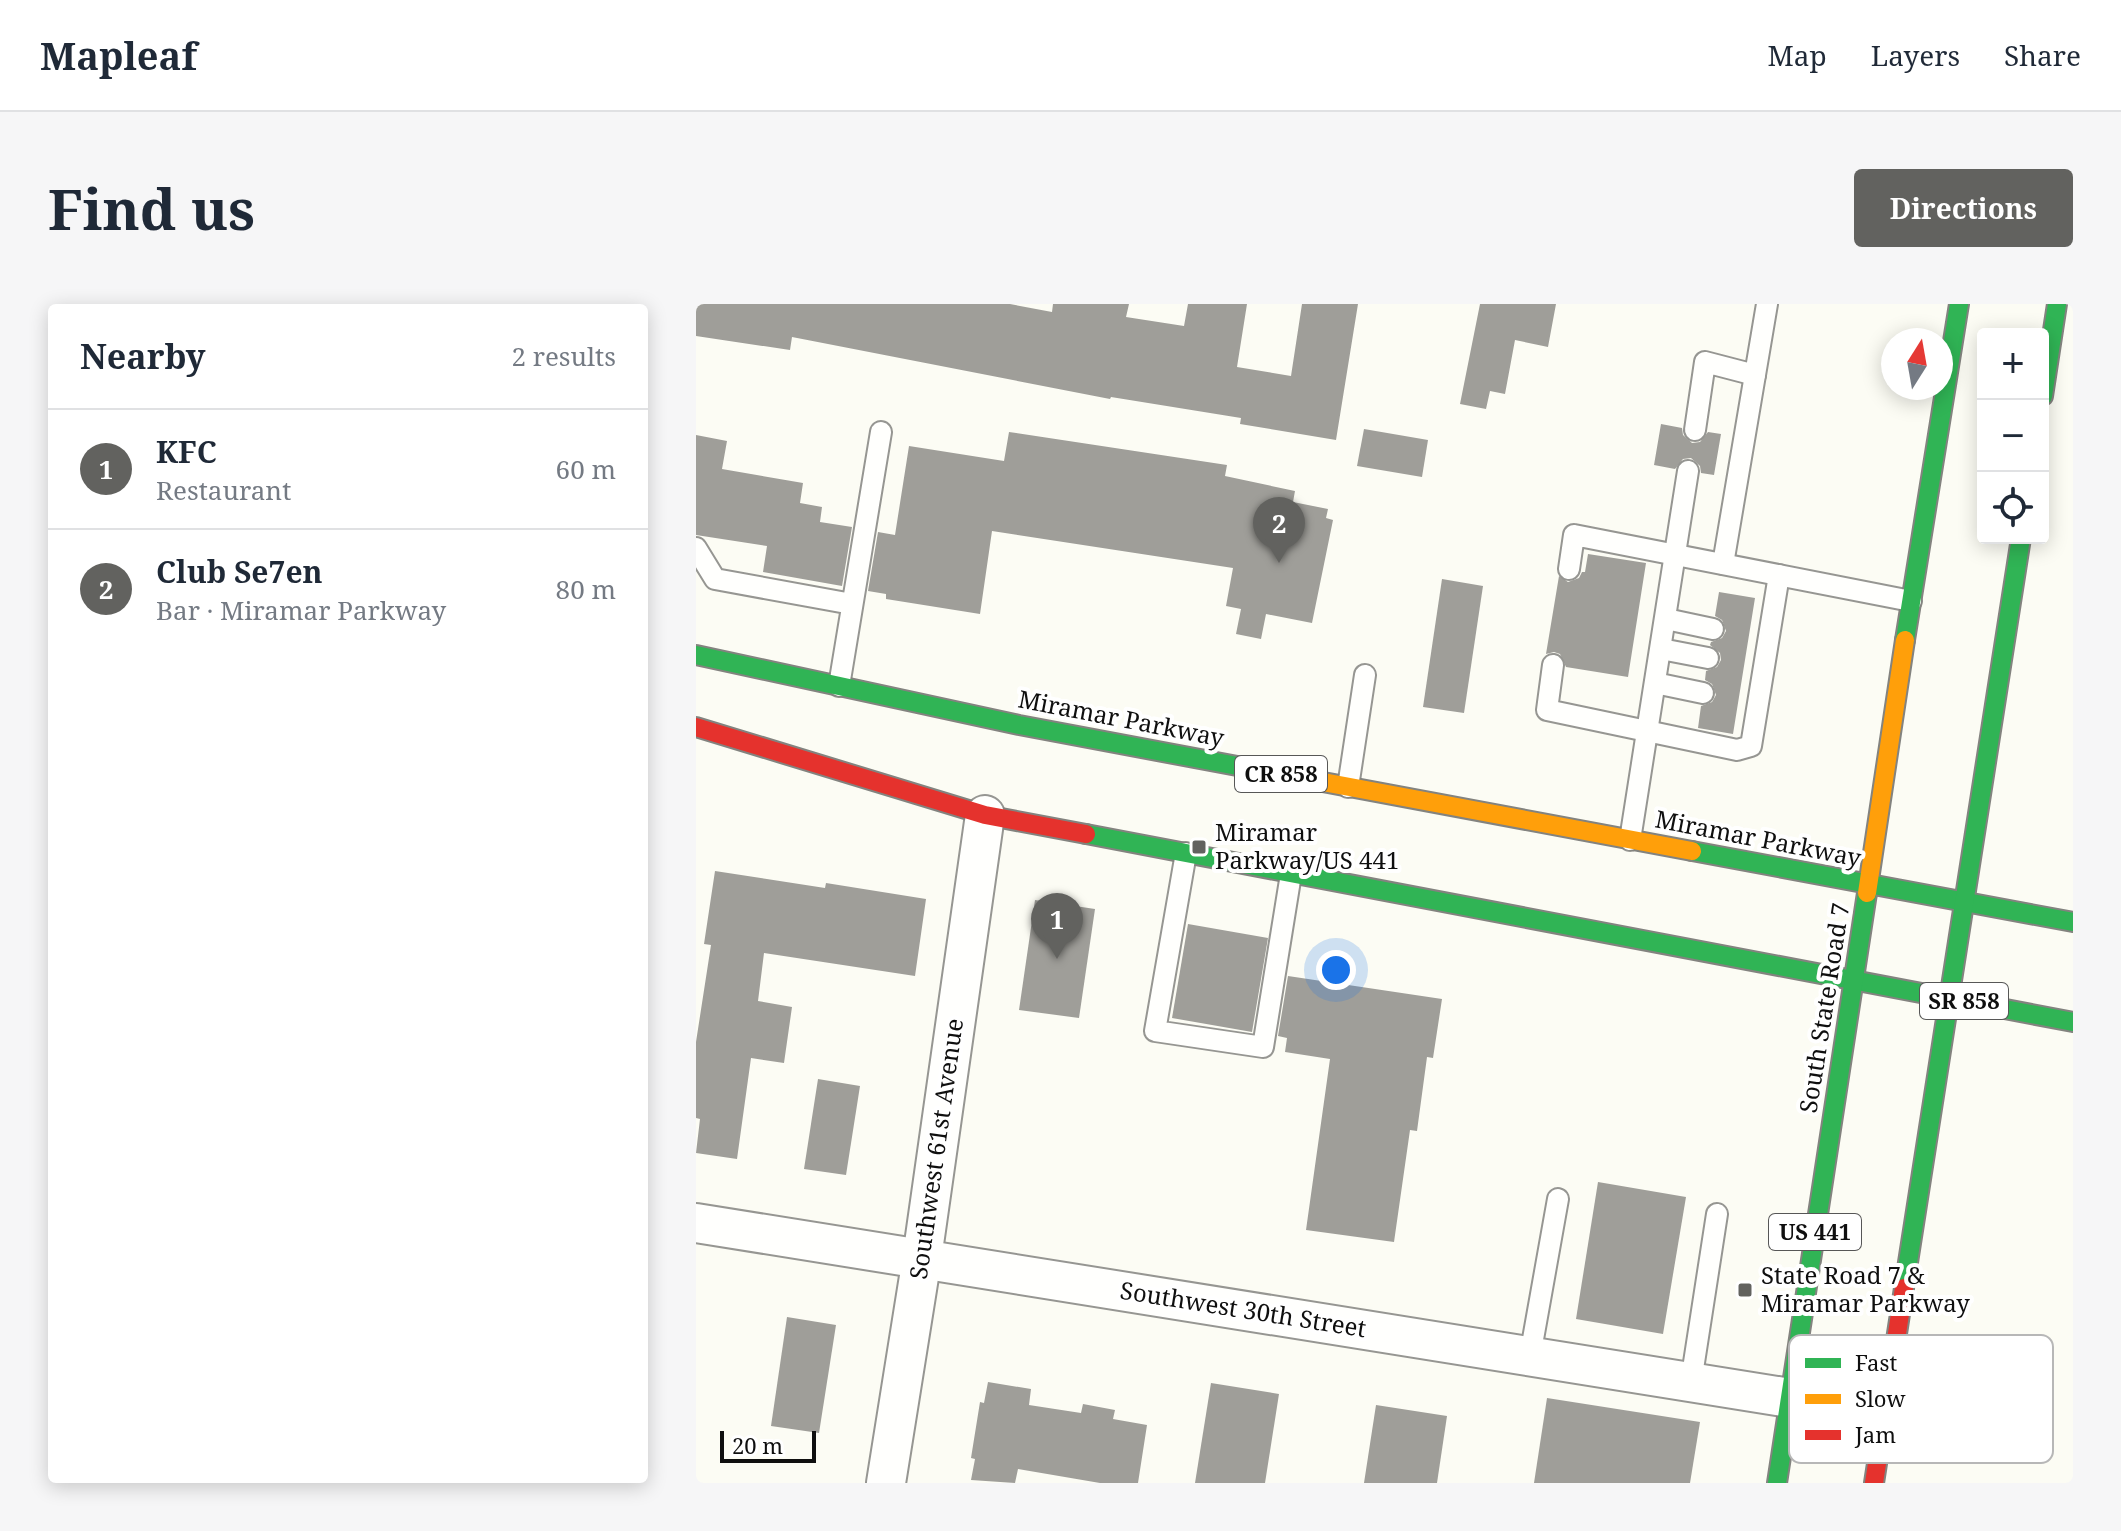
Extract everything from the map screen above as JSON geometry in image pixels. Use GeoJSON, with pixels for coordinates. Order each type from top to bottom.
{"type":"FeatureCollection","features":[{"type":"Feature","properties":{"kind":"main road","name":"South State Road 7"},"geometry":{"type":"LineString","coordinates":[[1800,1335],[1959,304]]}},
{"type":"Feature","properties":{"kind":"main road"},"geometry":{"type":"LineString","coordinates":[[2049,370],[2062,313]]}},
{"type":"Feature","properties":{"kind":"main road"},"geometry":{"type":"LineString","coordinates":[[1898,1335],[2020,544]]}},
{"type":"Feature","properties":{"kind":"main road","name":"Miramar Parkway"},"geometry":{"type":"LineString","coordinates":[[696,655],[998,721],[2073,922]]}},
{"type":"Feature","properties":{"kind":"main road"},"geometry":{"type":"LineString","coordinates":[[696,727],[985,815],[1854,981]]}},
{"type":"Feature","properties":{"kind":"main road","name":"SR 858"},"geometry":{"type":"LineString","coordinates":[[1854,981],[2073,1022]]}},
{"type":"Feature","properties":{"kind":"main road","name":"South State Road 7"},"geometry":{"type":"LineString","coordinates":[[1777,1483],[1789,1405]]}},
{"type":"Feature","properties":{"kind":"main road"},"geometry":{"type":"LineString","coordinates":[[1874,1483],[1877,1463]]}},
{"type":"Feature","properties":{"kind":"street","name":"Southwest 61st Avenue"},"geometry":{"type":"LineString","coordinates":[[886,1483],[922,1258],[985,815]]}},
{"type":"Feature","properties":{"kind":"street","name":"Southwest 30th Street"},"geometry":{"type":"LineString","coordinates":[[696,1223],[1789,1398]]}},
{"type":"Feature","properties":{"kind":"lane"},"geometry":{"type":"LineString","coordinates":[[1723,564],[1767,304]]}},
{"type":"Feature","properties":{"kind":"lane"},"geometry":{"type":"LineString","coordinates":[[1695,430],[1705,362],[1755,375]]}},
{"type":"Feature","properties":{"kind":"lane"},"geometry":{"type":"LineString","coordinates":[[839,686],[881,432]]}},
{"type":"Feature","properties":{"kind":"lane"},"geometry":{"type":"LineString","coordinates":[[1630,840],[1688,471]]}},
{"type":"Feature","properties":{"kind":"lane"},"geometry":{"type":"LineString","coordinates":[[1569,569],[1574,535],[1911,601]]}},
{"type":"Feature","properties":{"kind":"lane"},"geometry":{"type":"LineString","coordinates":[[696,548],[715,579],[852,604]]}},
{"type":"Feature","properties":{"kind":"lane"},"geometry":{"type":"LineString","coordinates":[[1553,665],[1547,710],[1737,750],[1751,746],[1748,702],[1759,637],[1779,575]]}},
{"type":"Feature","properties":{"kind":"lane"},"geometry":{"type":"LineString","coordinates":[[1666,619],[1713,629]]}},
{"type":"Feature","properties":{"kind":"lane"},"geometry":{"type":"LineString","coordinates":[[1661,649],[1708,658]]}},
{"type":"Feature","properties":{"kind":"lane"},"geometry":{"type":"LineString","coordinates":[[1348,787],[1365,675]]}},
{"type":"Feature","properties":{"kind":"lane"},"geometry":{"type":"LineString","coordinates":[[1655,683],[1703,693]]}},
{"type":"Feature","properties":{"kind":"lane"},"geometry":{"type":"LineString","coordinates":[[1186,853],[1155,1031],[1263,1047],[1291,874]]}},
{"type":"Feature","properties":{"kind":"lane"},"geometry":{"type":"LineString","coordinates":[[1530,1356],[1558,1199]]}},
{"type":"Feature","properties":{"kind":"lane"},"geometry":{"type":"LineString","coordinates":[[1691,1382],[1717,1214]]}},
{"type":"Feature","properties":{"kind":"building"},"geometry":{"type":"Polygon","coordinates":[[[696,304],[1010,304],[1052,312],[1053,304],[1129,304],[1126,317],[1184,326],[1188,304],[1247,304],[1237,367],[1291,376],[1302,304],[1358,304],[1336,440],[1240,424],[1241,418],[1110,399],[792,337],[790,350],[696,336],[696,304]]]}},
{"type":"Feature","properties":{"kind":"building"},"geometry":{"type":"Polygon","coordinates":[[[1480,304],[1556,304],[1548,347],[1515,340],[1505,394],[1490,391],[1486,409],[1460,404],[1480,304]]]}},
{"type":"Feature","properties":{"kind":"building"},"geometry":{"type":"Polygon","coordinates":[[[1661,424],[1682,428],[1683,435],[1692,443],[1700,442],[1708,432],[1721,434],[1714,475],[1701,473],[1700,466],[1691,458],[1683,459],[1675,469],[1654,465],[1661,424]]]}},
{"type":"Feature","properties":{"kind":"building"},"geometry":{"type":"Polygon","coordinates":[[[1364,429],[1428,440],[1422,477],[1357,466],[1364,429]]]}},
{"type":"Feature","properties":{"kind":"building"},"geometry":{"type":"Polygon","coordinates":[[[1009,432],[1227,465],[1225,476],[1295,491],[1293,502],[1328,509],[1326,518],[1333,520],[1312,623],[1266,614],[1261,639],[1236,634],[1241,609],[1226,606],[1233,568],[992,531],[980,614],[886,599],[886,594],[868,591],[878,532],[895,535],[909,446],[1004,461],[1009,432]]]}},
{"type":"Feature","properties":{"kind":"building"},"geometry":{"type":"Polygon","coordinates":[[[696,435],[727,441],[722,469],[803,483],[800,503],[822,507],[820,522],[852,527],[842,586],[763,572],[767,546],[696,535],[696,435]]]}},
{"type":"Feature","properties":{"kind":"building"},"geometry":{"type":"Polygon","coordinates":[[[1588,554],[1646,563],[1628,677],[1566,667],[1560,654],[1546,654],[1559,576],[1568,582],[1579,578],[1585,572],[1588,554]]]}},
{"type":"Feature","properties":{"kind":"building"},"geometry":{"type":"Polygon","coordinates":[[[1442,579],[1483,586],[1464,713],[1423,707],[1442,579]]]}},
{"type":"Feature","properties":{"kind":"building"},"geometry":{"type":"Polygon","coordinates":[[[1719,592],[1755,598],[1733,734],[1698,728],[1701,706],[1712,702],[1716,695],[1712,684],[1705,680],[1706,671],[1717,667],[1721,660],[1720,653],[1710,645],[1722,638],[1726,631],[1722,620],[1715,616],[1719,592]]]}},
{"type":"Feature","properties":{"kind":"building"},"geometry":{"type":"Polygon","coordinates":[[[715,871],[825,888],[826,883],[926,899],[915,976],[764,953],[758,1001],[792,1007],[784,1063],[751,1058],[737,1159],[696,1153],[700,1119],[696,1118],[696,1042],[711,945],[704,944],[715,871]]]}},
{"type":"Feature","properties":{"kind":"building"},"geometry":{"type":"Polygon","coordinates":[[[1035,900],[1095,909],[1079,1018],[1019,1010],[1035,900]]]}},
{"type":"Feature","properties":{"kind":"building"},"geometry":{"type":"Polygon","coordinates":[[[1188,924],[1268,938],[1252,1032],[1172,1018],[1188,924]]]}},
{"type":"Feature","properties":{"kind":"building"},"geometry":{"type":"Polygon","coordinates":[[[1288,976],[1442,999],[1433,1058],[1427,1057],[1417,1131],[1410,1130],[1394,1242],[1306,1230],[1330,1059],[1285,1052],[1287,1038],[1278,1036],[1288,976]]]}},
{"type":"Feature","properties":{"kind":"building"},"geometry":{"type":"Polygon","coordinates":[[[818,1079],[860,1086],[846,1175],[804,1169],[818,1079]]]}},
{"type":"Feature","properties":{"kind":"building"},"geometry":{"type":"Polygon","coordinates":[[[1598,1182],[1686,1197],[1663,1334],[1576,1319],[1598,1182]]]}},
{"type":"Feature","properties":{"kind":"building"},"geometry":{"type":"Polygon","coordinates":[[[787,1317],[836,1325],[819,1433],[771,1426],[787,1317]]]}},
{"type":"Feature","properties":{"kind":"building"},"geometry":{"type":"Polygon","coordinates":[[[988,1382],[1031,1389],[1029,1405],[1081,1413],[1083,1404],[1115,1410],[1113,1419],[1147,1425],[1138,1483],[1100,1483],[1018,1469],[1015,1483],[971,1480],[975,1459],[971,1458],[980,1402],[984,1403],[988,1382]]]}},
{"type":"Feature","properties":{"kind":"building"},"geometry":{"type":"Polygon","coordinates":[[[1211,1383],[1279,1394],[1265,1483],[1195,1483],[1211,1383]]]}},
{"type":"Feature","properties":{"kind":"building"},"geometry":{"type":"Polygon","coordinates":[[[1547,1398],[1700,1422],[1690,1483],[1534,1483],[1547,1398]]]}},
{"type":"Feature","properties":{"kind":"building"},"geometry":{"type":"Polygon","coordinates":[[[1376,1405],[1447,1416],[1437,1483],[1364,1483],[1376,1405]]]}},
{"type":"Feature","properties":{"kind":"traffic: fast"},"geometry":{"type":"LineString","coordinates":[[1905,640],[1959,304]]}},
{"type":"Feature","properties":{"kind":"traffic: fast"},"geometry":{"type":"LineString","coordinates":[[2049,357],[2057,304]]}},
{"type":"Feature","properties":{"kind":"traffic: fast"},"geometry":{"type":"LineString","coordinates":[[1904,1288],[2020,544]]}},
{"type":"Feature","properties":{"kind":"traffic: fast"},"geometry":{"type":"LineString","coordinates":[[696,655],[1019,725],[1248,768]]}},
{"type":"Feature","properties":{"kind":"traffic: fast"},"geometry":{"type":"LineString","coordinates":[[1086,834],[2073,1022]]}},
{"type":"Feature","properties":{"kind":"traffic: fast"},"geometry":{"type":"LineString","coordinates":[[1692,851],[2073,922]]}},
{"type":"Feature","properties":{"kind":"traffic: fast"},"geometry":{"type":"LineString","coordinates":[[1800,1335],[1867,893]]}},
{"type":"Feature","properties":{"kind":"traffic: fast"},"geometry":{"type":"LineString","coordinates":[[1777,1483],[1789,1404]]}},
{"type":"Feature","properties":{"kind":"traffic: slow"},"geometry":{"type":"LineString","coordinates":[[1867,893],[1905,640]]}},
{"type":"Feature","properties":{"kind":"traffic: slow"},"geometry":{"type":"LineString","coordinates":[[1248,768],[1692,851]]}},
{"type":"Feature","properties":{"kind":"traffic: jam"},"geometry":{"type":"LineString","coordinates":[[696,727],[985,815],[1086,834]]}},
{"type":"Feature","properties":{"kind":"traffic: jam"},"geometry":{"type":"LineString","coordinates":[[1897,1335],[1904,1288]]}},
{"type":"Feature","properties":{"kind":"traffic: jam"},"geometry":{"type":"LineString","coordinates":[[1874,1483],[1877,1463]]}},
{"type":"Feature","properties":{"kind":"place","name":"Club Se7en"},"geometry":{"type":"Point","coordinates":[1279,563]}},
{"type":"Feature","properties":{"kind":"place","name":"Miramar Parkway/US 441"},"geometry":{"type":"Point","coordinates":[1199,847]}},
{"type":"Feature","properties":{"kind":"place","name":"KFC"},"geometry":{"type":"Point","coordinates":[1057,959]}},
{"type":"Feature","properties":{"kind":"place","name":"State Road 7 & Miramar Parkway"},"geometry":{"type":"Point","coordinates":[1745,1290]}}]}
